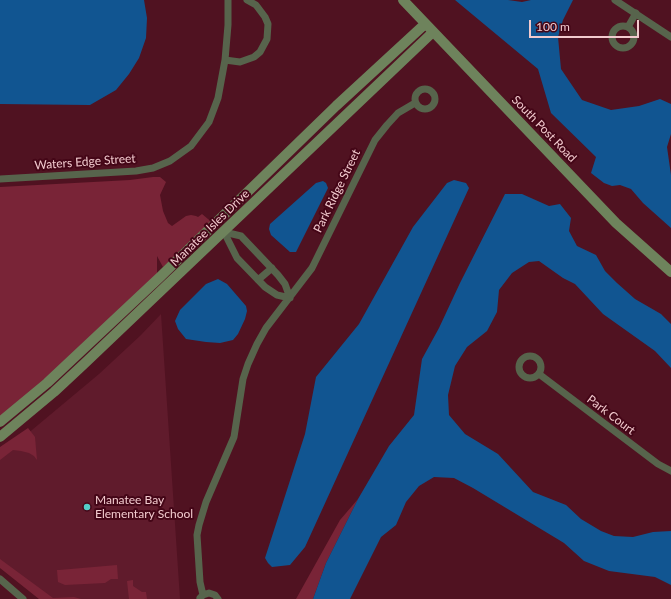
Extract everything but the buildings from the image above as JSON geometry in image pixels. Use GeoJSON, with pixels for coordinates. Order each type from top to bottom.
{"type":"FeatureCollection","features":[{"type":"Feature","properties":{"kind":"street","name":"Waters Edge Street"},"geometry":{"type":"LineString","coordinates":[[0,179],[136,171],[153,168],[170,161],[191,146],[209,122],[218,98],[225,60],[228,25],[228,0]]}},
{"type":"Feature","properties":{"kind":"street"},"geometry":{"type":"LineString","coordinates":[[225,60],[240,62],[254,56],[264,46],[267,39],[268,31],[265,17],[256,5],[247,0]]}},
{"type":"Feature","properties":{"kind":"street","name":"South Post Road"},"geometry":{"type":"LineString","coordinates":[[403,0],[616,222],[671,272]]}},
{"type":"Feature","properties":{"kind":"street"},"geometry":{"type":"LineString","coordinates":[[615,0],[671,36]]}},
{"type":"Feature","properties":{"kind":"street"},"geometry":{"type":"LineString","coordinates":[[628,27],[636,13]]}},
{"type":"Feature","properties":{"kind":"street","name":"Manatee Isles Drive"},"geometry":{"type":"LineString","coordinates":[[0,422],[46,383],[160,277],[336,106],[425,24]]}},
{"type":"Feature","properties":{"kind":"street","name":"Manatee Isles Drive"},"geometry":{"type":"LineString","coordinates":[[0,437],[54,392],[91,358],[433,32]]}},
{"type":"Feature","properties":{"kind":"street","name":"Park Ridge Street"},"geometry":{"type":"LineString","coordinates":[[218,599],[212,594],[201,597],[197,535],[206,502],[234,437],[243,379],[248,364],[266,328],[312,268],[375,140],[398,113],[415,103]]}},
{"type":"Feature","properties":{"kind":"street"},"geometry":{"type":"LineString","coordinates":[[214,224],[224,232],[237,258],[265,287],[277,295],[290,298]]}},
{"type":"Feature","properties":{"kind":"street"},"geometry":{"type":"LineString","coordinates":[[224,232],[242,236],[285,284],[290,298]]}},
{"type":"Feature","properties":{"kind":"street"},"geometry":{"type":"LineString","coordinates":[[258,280],[272,268]]}},
{"type":"Feature","properties":{"kind":"street"},"geometry":{"type":"LineString","coordinates":[[83,349],[91,358]]}},
{"type":"Feature","properties":{"kind":"street","name":"Park Court"},"geometry":{"type":"LineString","coordinates":[[539,374],[658,464],[671,471]]}},
{"type":"Feature","properties":{"kind":"street"},"geometry":{"type":"LineString","coordinates":[[0,580],[23,599]]}},
{"type":"Feature","properties":{"kind":"shaded area"},"geometry":{"type":"Polygon","coordinates":[[[160,177],[166,182],[160,195],[163,211],[168,223],[172,226],[186,216],[191,215],[198,217],[202,214],[214,224],[163,267],[157,256],[157,279],[0,422],[0,187],[130,180],[160,177]]]}},
{"type":"Feature","properties":{"kind":"shaded area","name":"Manatee Bay Elementary School"},"geometry":{"type":"Polygon","coordinates":[[[161,314],[180,599],[51,599],[0,560],[0,455],[99,374],[161,314]]]}},
{"type":"Feature","properties":{"kind":"shaded area"},"geometry":{"type":"Polygon","coordinates":[[[28,428],[35,437],[37,460],[29,453],[13,450],[0,460],[0,447],[28,428]]]}},
{"type":"Feature","properties":{"kind":"shaded area"},"geometry":{"type":"Polygon","coordinates":[[[358,499],[326,563],[313,599],[296,599],[340,520],[358,499]]]}},
{"type":"Feature","properties":{"kind":"shaded area"},"geometry":{"type":"Polygon","coordinates":[[[0,559],[53,598],[74,597],[81,599],[39,599],[0,568],[0,559]]]}},
{"type":"Feature","properties":{"kind":"shaded area"},"geometry":{"type":"Polygon","coordinates":[[[117,565],[118,579],[111,579],[105,583],[65,585],[58,582],[57,570],[117,565]]]}},
{"type":"Feature","properties":{"kind":"shaded area"},"geometry":{"type":"Polygon","coordinates":[[[133,580],[133,586],[142,592],[146,592],[147,599],[129,599],[127,581],[133,580]]]}},
{"type":"Feature","properties":{"kind":"water"},"geometry":{"type":"Polygon","coordinates":[[[0,0],[144,0],[147,18],[146,38],[139,58],[129,74],[116,90],[90,105],[0,104],[0,0]]]}},
{"type":"Feature","properties":{"kind":"water"},"geometry":{"type":"Polygon","coordinates":[[[455,0],[508,0],[522,2],[531,0],[573,0],[563,20],[558,37],[561,69],[582,100],[611,110],[639,106],[660,99],[671,104],[671,134],[667,147],[671,175],[671,228],[643,203],[631,189],[620,185],[612,186],[604,183],[591,173],[596,157],[551,113],[538,69],[455,0]]]}},
{"type":"Feature","properties":{"kind":"water"},"geometry":{"type":"Polygon","coordinates":[[[454,180],[466,183],[469,188],[305,547],[290,565],[272,567],[265,558],[305,434],[316,377],[359,324],[413,227],[447,183],[454,180]]]}},
{"type":"Feature","properties":{"kind":"water"},"geometry":{"type":"Polygon","coordinates":[[[323,181],[326,183],[328,188],[296,252],[290,252],[271,235],[269,229],[270,224],[316,183],[323,181]]]}},
{"type":"Feature","properties":{"kind":"water"},"geometry":{"type":"Polygon","coordinates":[[[505,194],[522,194],[549,206],[560,204],[571,218],[569,231],[577,246],[596,255],[605,271],[617,283],[635,299],[661,314],[671,324],[671,368],[655,351],[603,314],[575,284],[563,278],[539,261],[529,262],[512,273],[499,290],[497,312],[487,331],[467,347],[455,366],[448,395],[449,415],[465,434],[498,454],[533,492],[566,505],[581,519],[601,531],[614,536],[633,537],[653,532],[671,531],[671,585],[655,577],[609,571],[584,561],[564,543],[473,488],[454,478],[434,477],[419,486],[406,502],[396,525],[381,537],[350,599],[313,599],[326,563],[358,499],[389,446],[414,415],[422,359],[439,328],[505,194]]]}},
{"type":"Feature","properties":{"kind":"water"},"geometry":{"type":"Polygon","coordinates":[[[218,279],[227,284],[246,306],[247,311],[245,319],[238,334],[233,340],[220,343],[186,339],[178,329],[175,321],[180,310],[206,284],[218,279]]]}},
{"type":"Feature","properties":{"kind":"place","name":"Manatee Bay Elementary School"},"geometry":{"type":"Point","coordinates":[87,507]}}]}
